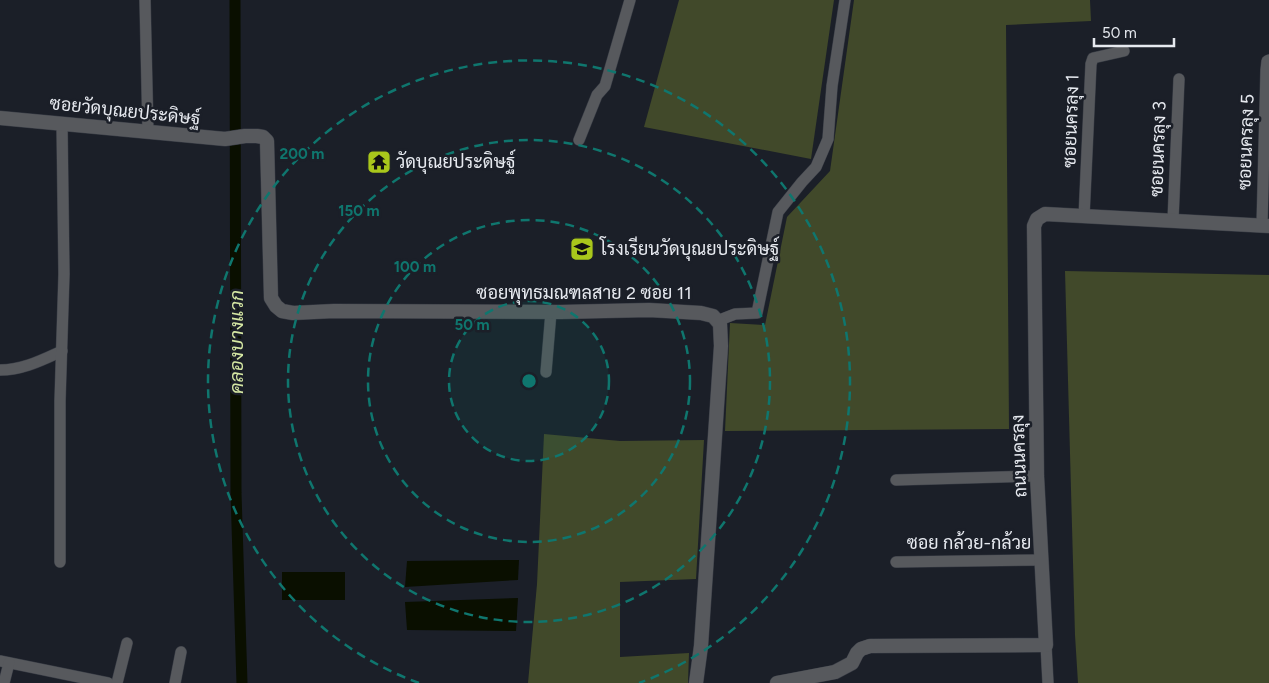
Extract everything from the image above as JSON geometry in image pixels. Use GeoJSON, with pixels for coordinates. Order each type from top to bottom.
{"type":"FeatureCollection","features":[{"type":"Feature","properties":{"kind":"street"},"geometry":{"type":"LineString","coordinates":[[145,0],[148,132]]}},
{"type":"Feature","properties":{"kind":"street"},"geometry":{"type":"LineString","coordinates":[[579,140],[597,95],[605,86],[630,0]]}},
{"type":"Feature","properties":{"kind":"street"},"geometry":{"type":"LineString","coordinates":[[696,683],[701,646],[721,346],[720,324],[717,321],[735,314],[757,313],[778,212],[816,167],[823,154],[828,139],[832,86],[845,0]]}},
{"type":"Feature","properties":{"kind":"street","name":"ซอยนครลุง 1"},"geometry":{"type":"LineString","coordinates":[[1084,217],[1091,64],[1093,58],[1124,51]]}},
{"type":"Feature","properties":{"kind":"street","name":"ซอยนครลุง 5"},"geometry":{"type":"LineString","coordinates":[[1265,226],[1262,171],[1266,70],[1269,60]]}},
{"type":"Feature","properties":{"kind":"street","name":"ซอยนครลุง 3"},"geometry":{"type":"LineString","coordinates":[[1173,220],[1179,79]]}},
{"type":"Feature","properties":{"kind":"street","name":"ซอยวัดบุณยประดิษฐ์"},"geometry":{"type":"LineString","coordinates":[[0,118],[225,139],[245,136]]}},
{"type":"Feature","properties":{"kind":"street"},"geometry":{"type":"LineString","coordinates":[[60,562],[60,401],[64,265],[62,124]]}},
{"type":"Feature","properties":{"kind":"street","name":"ซอยพุทธมณฑลสาย 2 ซอย 11"},"geometry":{"type":"LineString","coordinates":[[245,136],[263,137],[267,142],[270,293],[276,306],[282,311],[293,313],[334,311],[551,312],[650,310],[701,313],[713,316],[717,321]]}},
{"type":"Feature","properties":{"kind":"street","name":"ถนนนครลุง"},"geometry":{"type":"LineString","coordinates":[[1046,645],[1037,476],[1034,226],[1037,219],[1045,214],[1265,226]]}},
{"type":"Feature","properties":{"kind":"street"},"geometry":{"type":"LineString","coordinates":[[546,372],[551,312]]}},
{"type":"Feature","properties":{"kind":"street"},"geometry":{"type":"LineString","coordinates":[[0,370],[15,370],[32,365],[62,351]]}},
{"type":"Feature","properties":{"kind":"street"},"geometry":{"type":"LineString","coordinates":[[896,480],[1037,476]]}},
{"type":"Feature","properties":{"kind":"street","name":"ซอย กล้วย-กล้วย"},"geometry":{"type":"LineString","coordinates":[[896,562],[1042,560]]}},
{"type":"Feature","properties":{"kind":"street"},"geometry":{"type":"LineString","coordinates":[[118,683],[127,643]]}},
{"type":"Feature","properties":{"kind":"street"},"geometry":{"type":"LineString","coordinates":[[777,683],[835,672],[852,663],[857,652],[870,646],[1046,645],[1048,683]]}},
{"type":"Feature","properties":{"kind":"street"},"geometry":{"type":"LineString","coordinates":[[175,683],[181,652]]}},
{"type":"Feature","properties":{"kind":"street"},"geometry":{"type":"LineString","coordinates":[[4,683],[5,662],[61,678],[108,683]]}},
{"type":"Feature","properties":{"kind":"green space"},"geometry":{"type":"Polygon","coordinates":[[[679,0],[834,0],[811,159],[644,127],[679,0]]]}},
{"type":"Feature","properties":{"kind":"green space"},"geometry":{"type":"Polygon","coordinates":[[[854,0],[1090,0],[1091,21],[1006,25],[1009,429],[725,431],[730,323],[765,325],[787,217],[830,171],[854,0]]]}},
{"type":"Feature","properties":{"kind":"green space"},"geometry":{"type":"Polygon","coordinates":[[[1065,271],[1269,275],[1269,683],[1078,683],[1065,271]]]}},
{"type":"Feature","properties":{"kind":"green space"},"geometry":{"type":"Polygon","coordinates":[[[544,434],[620,441],[704,440],[696,579],[620,582],[620,657],[689,653],[688,683],[528,683],[537,584],[544,434]]]}},
{"type":"Feature","properties":{"kind":"shaded area"},"geometry":{"type":"Polygon","coordinates":[[[519,560],[518,580],[405,587],[407,561],[519,560]]]}},
{"type":"Feature","properties":{"kind":"shaded area"},"geometry":{"type":"Polygon","coordinates":[[[282,572],[345,572],[345,600],[282,600],[282,572]]]}},
{"type":"Feature","properties":{"kind":"shaded area"},"geometry":{"type":"Polygon","coordinates":[[[518,598],[516,631],[407,630],[405,602],[518,598]]]}},
{"type":"Feature","properties":{"kind":"waterway","name":"คลองบางแวก"},"geometry":{"type":"LineString","coordinates":[[235,0],[236,493],[242,683]]}},
{"type":"Feature","properties":{"kind":"place","name":"วัดบุณยประดิษฐ์"},"geometry":{"type":"Point","coordinates":[379,162]}},
{"type":"Feature","properties":{"kind":"place","name":"โรงเรียนวัดบุณยประดิษฐ์"},"geometry":{"type":"Point","coordinates":[582,249]}}]}
